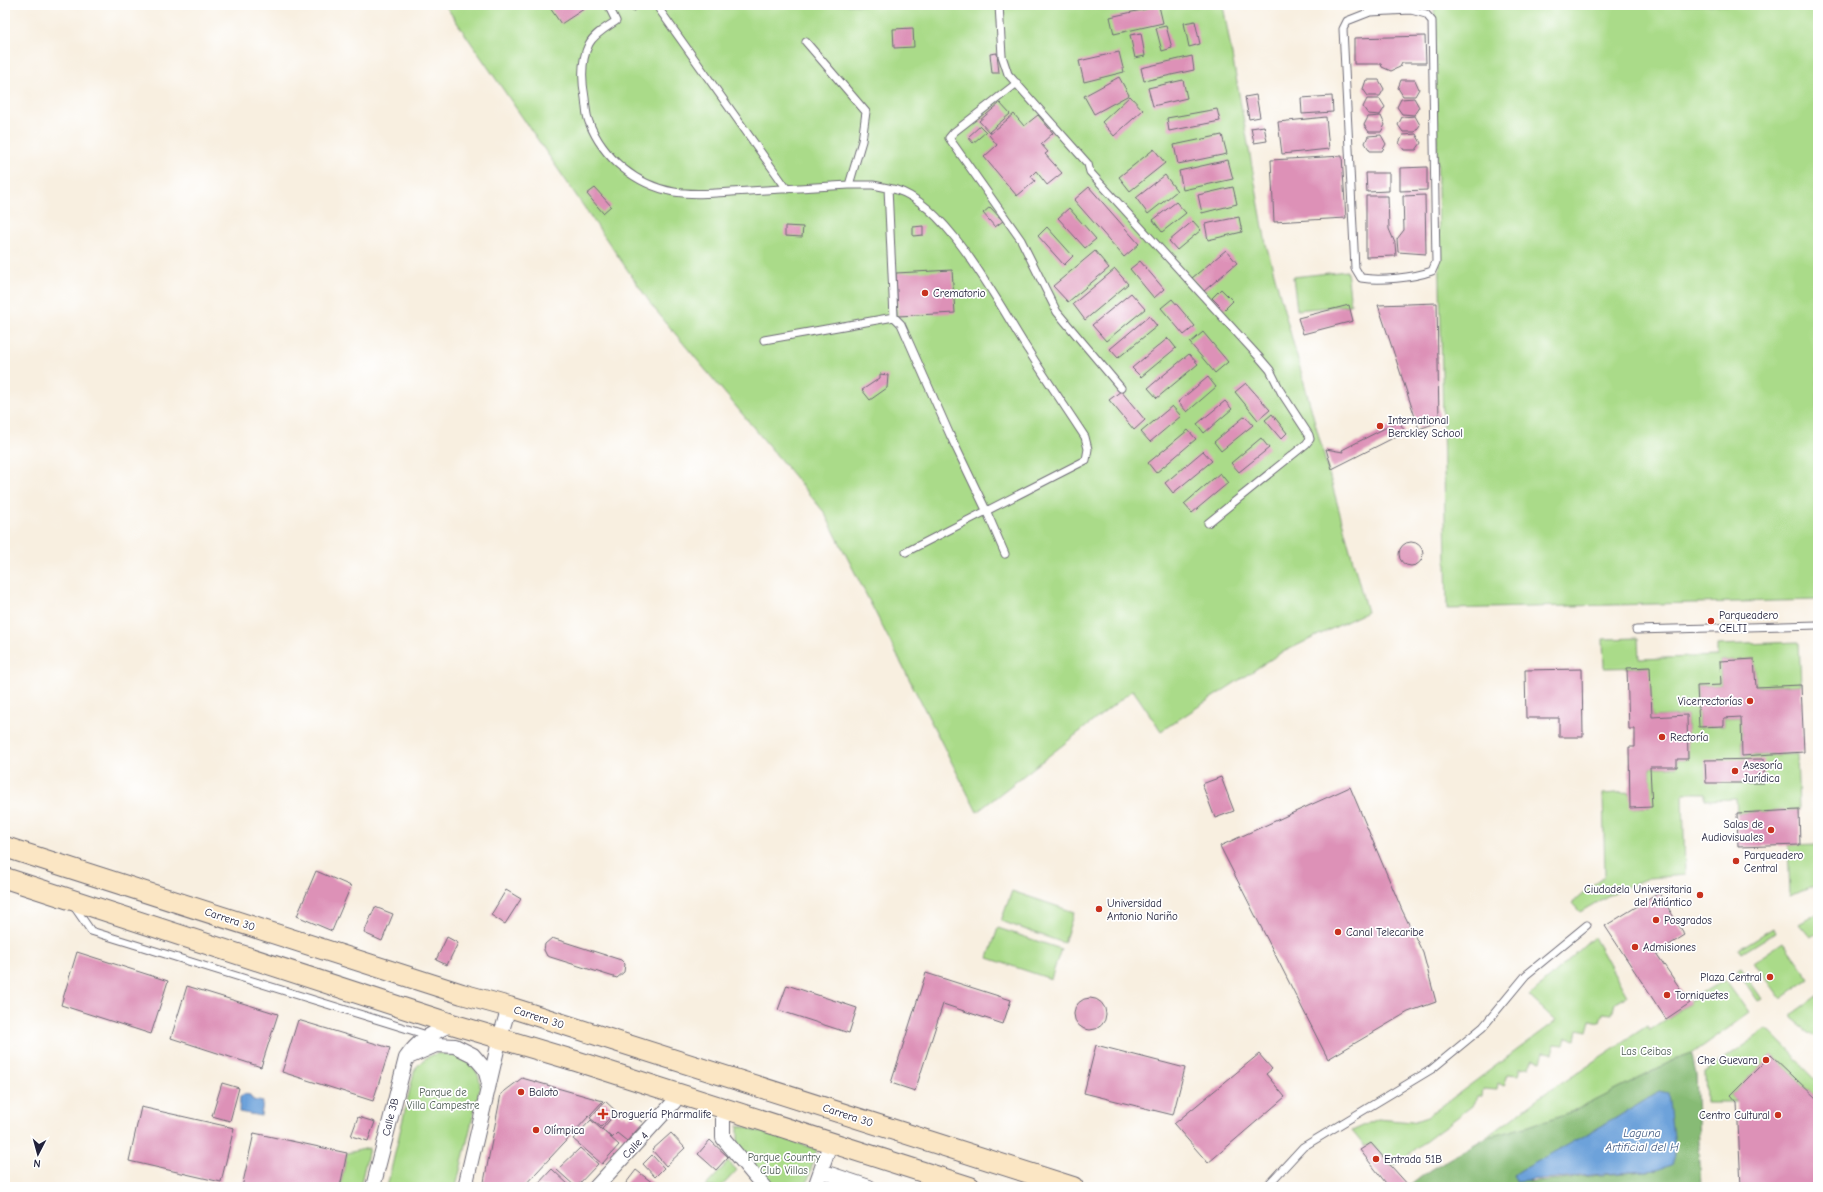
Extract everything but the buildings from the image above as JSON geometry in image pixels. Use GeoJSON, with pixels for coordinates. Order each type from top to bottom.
{"type":"FeatureCollection","features":[{"type":"Feature","properties":{"kind":"main road","name":"Carrera 30"},"geometry":{"type":"LineString","coordinates":[[5,847],[462,994],[509,1007],[1073,1187]]}},
{"type":"Feature","properties":{"kind":"main road"},"geometry":{"type":"LineString","coordinates":[[5,878],[452,1024],[500,1037],[970,1187]]}},
{"type":"Feature","properties":{"kind":"main road"},"geometry":{"type":"LineString","coordinates":[[452,1024],[462,994]]}},
{"type":"Feature","properties":{"kind":"street"},"geometry":{"type":"LineString","coordinates":[[465,1187],[500,1037],[509,1007]]}},
{"type":"Feature","properties":{"kind":"street","name":"Calle 3B"},"geometry":{"type":"LineString","coordinates":[[373,1187],[406,1058],[414,1045],[427,1035],[452,1024]]}},
{"type":"Feature","properties":{"kind":"street"},"geometry":{"type":"LineString","coordinates":[[406,1058],[436,1045],[455,1046],[473,1055],[485,1069],[490,1085]]}},
{"type":"Feature","properties":{"kind":"street"},"geometry":{"type":"LineString","coordinates":[[576,1061],[952,1187]]}},
{"type":"Feature","properties":{"kind":"street","name":"Calle 4"},"geometry":{"type":"LineString","coordinates":[[596,1187],[674,1102]]}},
{"type":"Feature","properties":{"kind":"street"},"geometry":{"type":"LineString","coordinates":[[723,1117],[723,1138],[764,1187]]}},
{"type":"Feature","properties":{"kind":"street"},"geometry":{"type":"LineString","coordinates":[[815,1187],[828,1150]]}},
{"type":"Feature","properties":{"kind":"street"},"geometry":{"type":"LineString","coordinates":[[821,1171],[869,1187]]}},
{"type":"Feature","properties":{"kind":"lane"},"geometry":{"type":"LineString","coordinates":[[608,5],[616,21],[601,31],[589,44],[583,65],[584,93],[588,121],[600,143],[613,159],[631,175],[645,183],[674,192],[700,194],[849,185],[873,185],[899,189],[914,196],[931,210],[976,265],[1027,350],[1084,437],[1088,450],[1086,460],[906,552]]}},
{"type":"Feature","properties":{"kind":"lane"},"geometry":{"type":"LineString","coordinates":[[999,5],[1002,56],[1008,74],[1088,164],[1090,172],[1270,370],[1281,392],[1309,435],[1310,439],[1306,444],[1208,523]]}},
{"type":"Feature","properties":{"kind":"lane"},"geometry":{"type":"LineString","coordinates":[[1411,8],[1426,14],[1432,21],[1436,262],[1432,271],[1422,275],[1371,279],[1361,278],[1355,268],[1343,29],[1347,21],[1369,9],[1411,8]]}},
{"type":"Feature","properties":{"kind":"lane"},"geometry":{"type":"LineString","coordinates":[[659,9],[787,189]]}},
{"type":"Feature","properties":{"kind":"lane"},"geometry":{"type":"LineString","coordinates":[[806,42],[866,112],[862,141],[849,185]]}},
{"type":"Feature","properties":{"kind":"lane"},"geometry":{"type":"LineString","coordinates":[[1017,83],[954,132],[949,138],[1021,240],[1058,312],[1121,388]]}},
{"type":"Feature","properties":{"kind":"lane"},"geometry":{"type":"LineString","coordinates":[[888,188],[894,317],[901,324],[950,436],[986,510],[1005,554]]}},
{"type":"Feature","properties":{"kind":"lane"},"geometry":{"type":"LineString","coordinates":[[764,340],[894,317]]}},
{"type":"Feature","properties":{"kind":"lane"},"geometry":{"type":"LineString","coordinates":[[1636,630],[1818,625]]}},
{"type":"Feature","properties":{"kind":"lane"},"geometry":{"type":"LineString","coordinates":[[69,898],[91,931],[427,1035]]}},
{"type":"Feature","properties":{"kind":"lane"},"geometry":{"type":"LineString","coordinates":[[1266,1187],[1303,1147],[1432,1069],[1478,1032],[1526,975],[1587,925]]}},
{"type":"Feature","properties":{"kind":"green space"},"geometry":{"type":"Polygon","coordinates":[[[445,5],[1223,5],[1266,244],[1367,612],[1279,654],[1161,731],[1133,690],[977,812],[824,512],[653,307],[445,5]]]}},
{"type":"Feature","properties":{"kind":"green space"},"geometry":{"type":"Polygon","coordinates":[[[1434,5],[1818,5],[1818,600],[1447,609],[1434,5]]]}},
{"type":"Feature","properties":{"kind":"green space"},"geometry":{"type":"Polygon","coordinates":[[[1347,271],[1351,305],[1297,310],[1293,277],[1347,271]]]}},
{"type":"Feature","properties":{"kind":"green space"},"geometry":{"type":"Polygon","coordinates":[[[1638,638],[1639,659],[1717,656],[1717,645],[1799,642],[1801,685],[1756,687],[1754,659],[1720,661],[1721,685],[1697,686],[1699,727],[1724,726],[1724,718],[1741,717],[1742,756],[1797,754],[1799,810],[1737,813],[1736,799],[1705,800],[1705,793],[1683,793],[1685,875],[1648,878],[1616,891],[1580,912],[1572,903],[1605,875],[1603,794],[1630,792],[1631,808],[1651,807],[1650,767],[1677,767],[1677,759],[1688,759],[1687,715],[1652,717],[1649,667],[1604,668],[1603,639],[1638,638]]]}},
{"type":"Feature","properties":{"kind":"green space"},"geometry":{"type":"Polygon","coordinates":[[[1818,844],[1818,886],[1790,896],[1788,845],[1818,844]]]}},
{"type":"Feature","properties":{"kind":"green space"},"geometry":{"type":"Polygon","coordinates":[[[1012,891],[1074,912],[1064,943],[1001,921],[1012,891]]]}},
{"type":"Feature","properties":{"kind":"green space"},"geometry":{"type":"Polygon","coordinates":[[[1818,913],[1818,933],[1810,937],[1799,924],[1818,913]]]}},
{"type":"Feature","properties":{"kind":"green space"},"geometry":{"type":"Polygon","coordinates":[[[998,928],[1061,949],[1051,979],[988,958],[998,928]]]}},
{"type":"Feature","properties":{"kind":"green space"},"geometry":{"type":"Polygon","coordinates":[[[1773,928],[1776,932],[1742,953],[1739,949],[1773,928]]]}},
{"type":"Feature","properties":{"kind":"green space"},"geometry":{"type":"Polygon","coordinates":[[[1594,937],[1627,996],[1615,1003],[1612,1014],[1603,1013],[1600,1022],[1590,1020],[1587,1031],[1578,1029],[1576,1039],[1566,1037],[1564,1045],[1555,1044],[1552,1053],[1544,1052],[1541,1061],[1533,1059],[1529,1067],[1520,1068],[1518,1075],[1508,1074],[1504,1086],[1498,1083],[1497,1090],[1483,1089],[1482,1096],[1477,1096],[1472,1106],[1392,1167],[1371,1143],[1365,1147],[1352,1131],[1378,1119],[1412,1122],[1427,1117],[1556,1021],[1529,996],[1594,937]]]}},
{"type":"Feature","properties":{"kind":"green space"},"geometry":{"type":"Polygon","coordinates":[[[1783,942],[1810,979],[1781,999],[1754,962],[1783,942]]]}},
{"type":"Feature","properties":{"kind":"green space"},"geometry":{"type":"Polygon","coordinates":[[[1741,968],[1762,999],[1758,1001],[1737,971],[1741,968]]]}},
{"type":"Feature","properties":{"kind":"green space","name":"Las Ceibas"},"geometry":{"type":"Polygon","coordinates":[[[1725,980],[1749,1013],[1692,1054],[1672,1061],[1573,1111],[1529,1126],[1485,1138],[1538,1098],[1647,1026],[1650,1030],[1689,1004],[1689,1001],[1725,980]]]}},
{"type":"Feature","properties":{"kind":"green space"},"geometry":{"type":"Polygon","coordinates":[[[1818,995],[1818,1036],[1814,1036],[1792,1018],[1792,1014],[1818,995]]]}},
{"type":"Feature","properties":{"kind":"green space"},"geometry":{"type":"Polygon","coordinates":[[[1767,1029],[1818,1081],[1818,1100],[1771,1055],[1731,1095],[1737,1102],[1706,1102],[1705,1072],[1767,1029]]]}},
{"type":"Feature","properties":{"kind":"green space","name":"Parque de Villa Campestre"},"geometry":{"type":"Polygon","coordinates":[[[440,1053],[455,1057],[473,1067],[477,1073],[480,1088],[456,1187],[387,1187],[414,1072],[424,1059],[440,1053]]]}},
{"type":"Feature","properties":{"kind":"green space"},"geometry":{"type":"Polygon","coordinates":[[[1692,1054],[1696,1074],[1701,1187],[1408,1187],[1430,1170],[1485,1138],[1529,1126],[1573,1111],[1672,1061],[1692,1054]],[[1660,1091],[1616,1118],[1528,1182],[1656,1170],[1660,1091]]]}},
{"type":"Feature","properties":{"kind":"green space","name":"Parque Country Club Villas"},"geometry":{"type":"Polygon","coordinates":[[[738,1125],[817,1149],[806,1187],[772,1187],[738,1143],[738,1125]]]}},
{"type":"Feature","properties":{"kind":"green space"},"geometry":{"type":"Polygon","coordinates":[[[369,1148],[360,1187],[340,1187],[347,1153],[369,1148]]]}},
{"type":"Feature","properties":{"kind":"green space"},"geometry":{"type":"Polygon","coordinates":[[[728,1162],[737,1170],[721,1187],[705,1187],[728,1162]]]}},
{"type":"Feature","properties":{"kind":"water","name":"Laguna Artificial del H"},"geometry":{"type":"Polygon","coordinates":[[[1659,1091],[1668,1093],[1675,1155],[1672,1165],[1656,1170],[1516,1181],[1514,1175],[1521,1170],[1616,1118],[1659,1091]]]}},
{"type":"Feature","properties":{"kind":"water"},"geometry":{"type":"Polygon","coordinates":[[[244,1094],[250,1095],[253,1100],[263,1102],[261,1116],[239,1112],[240,1097],[244,1094]]]}},
{"type":"Feature","properties":{"kind":"place","name":"Crematorio"},"geometry":{"type":"Point","coordinates":[925,293]}},
{"type":"Feature","properties":{"kind":"place","name":"International Berckley School"},"geometry":{"type":"Point","coordinates":[1380,426]}},
{"type":"Feature","properties":{"kind":"place","name":"Parqueadero CELTI"},"geometry":{"type":"Point","coordinates":[1711,621]}},
{"type":"Feature","properties":{"kind":"place","name":"Vicerrectorías"},"geometry":{"type":"Point","coordinates":[1750,701]}},
{"type":"Feature","properties":{"kind":"place","name":"Rectoría"},"geometry":{"type":"Point","coordinates":[1662,737]}},
{"type":"Feature","properties":{"kind":"place","name":"Asesoría Jurídica"},"geometry":{"type":"Point","coordinates":[1735,771]}},
{"type":"Feature","properties":{"kind":"place","name":"Salas de Audiovisuales"},"geometry":{"type":"Point","coordinates":[1771,830]}},
{"type":"Feature","properties":{"kind":"place","name":"Parqueadero Central"},"geometry":{"type":"Point","coordinates":[1736,861]}},
{"type":"Feature","properties":{"kind":"place","name":"Ciudadela Universitaria del Atlántico"},"geometry":{"type":"Point","coordinates":[1700,895]}},
{"type":"Feature","properties":{"kind":"place","name":"Universidad Antonio Nariño"},"geometry":{"type":"Point","coordinates":[1099,909]}},
{"type":"Feature","properties":{"kind":"place","name":"Posgrados"},"geometry":{"type":"Point","coordinates":[1656,920]}},
{"type":"Feature","properties":{"kind":"place","name":"Canal Telecaribe"},"geometry":{"type":"Point","coordinates":[1338,932]}},
{"type":"Feature","properties":{"kind":"place","name":"Admisiones"},"geometry":{"type":"Point","coordinates":[1635,947]}},
{"type":"Feature","properties":{"kind":"place","name":"Plaza Central"},"geometry":{"type":"Point","coordinates":[1770,977]}},
{"type":"Feature","properties":{"kind":"place","name":"Torniquetes"},"geometry":{"type":"Point","coordinates":[1667,995]}},
{"type":"Feature","properties":{"kind":"place","name":"Che Guevara"},"geometry":{"type":"Point","coordinates":[1766,1060]}},
{"type":"Feature","properties":{"kind":"place","name":"Baloto"},"geometry":{"type":"Point","coordinates":[521,1092]}},
{"type":"Feature","properties":{"kind":"place","name":"Droguería Pharmalife"},"geometry":{"type":"Point","coordinates":[603,1114]}},
{"type":"Feature","properties":{"kind":"place","name":"Centro Cultural"},"geometry":{"type":"Point","coordinates":[1778,1115]}},
{"type":"Feature","properties":{"kind":"place","name":"Olímpica"},"geometry":{"type":"Point","coordinates":[536,1130]}},
{"type":"Feature","properties":{"kind":"place","name":"Entrada 51B"},"geometry":{"type":"Point","coordinates":[1376,1159]}}]}
